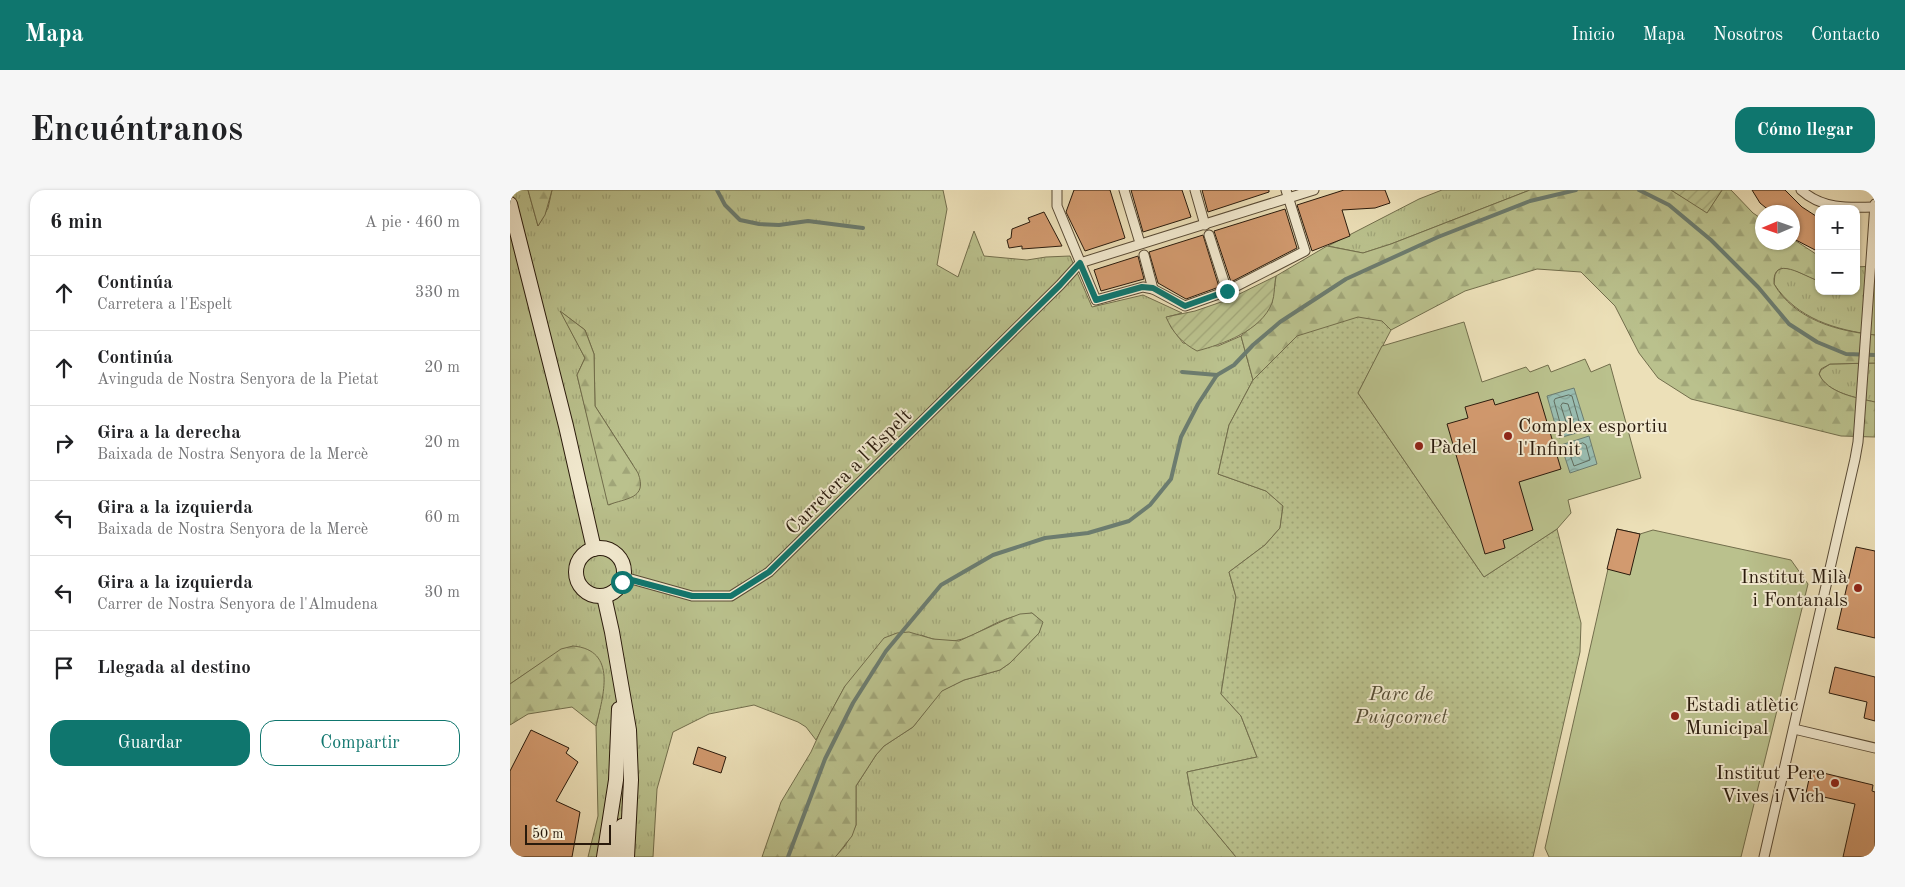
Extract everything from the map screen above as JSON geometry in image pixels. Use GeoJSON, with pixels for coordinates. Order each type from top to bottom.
{"type":"FeatureCollection","features":[{"type":"Feature","properties":{"kind":"street"},"geometry":{"type":"LineString","coordinates":[[1057,190],[1057,206],[1096,300],[1142,287],[1153,288],[1185,306],[1227,291],[1305,251],[1288,194]]}},
{"type":"Feature","properties":{"kind":"street"},"geometry":{"type":"LineString","coordinates":[[1124,190],[1140,243]]}},
{"type":"Feature","properties":{"kind":"street"},"geometry":{"type":"LineString","coordinates":[[1195,190],[1205,225]]}},
{"type":"Feature","properties":{"kind":"street"},"geometry":{"type":"LineString","coordinates":[[1080,263],[1140,243],[1205,225],[1288,194],[1314,190]]}},
{"type":"Feature","properties":{"kind":"street"},"geometry":{"type":"LineString","coordinates":[[1764,857],[1858,442],[1873,249],[1875,206],[1849,208],[1824,204],[1813,200],[1801,190]]}},
{"type":"Feature","properties":{"kind":"street"},"geometry":{"type":"LineString","coordinates":[[510,204],[566,426],[594,549]]}},
{"type":"Feature","properties":{"kind":"street"},"geometry":{"type":"LineString","coordinates":[[1209,235],[1227,291]]}},
{"type":"Feature","properties":{"kind":"street"},"geometry":{"type":"LineString","coordinates":[[1144,255],[1153,288]]}},
{"type":"Feature","properties":{"kind":"street","name":"Carretera a l'Espelt"},"geometry":{"type":"LineString","coordinates":[[624,578],[692,596],[731,596],[769,572],[1060,285],[1080,263]]}},
{"type":"Feature","properties":{"kind":"street"},"geometry":{"type":"LineString","coordinates":[[594,549],[610,550],[622,562],[624,578],[615,591],[604,596],[588,594],[578,582],[576,566],[585,553],[594,549]]}},
{"type":"Feature","properties":{"kind":"street"},"geometry":{"type":"LineString","coordinates":[[604,596],[620,671],[630,738],[631,789],[627,857]]}},
{"type":"Feature","properties":{"kind":"street"},"geometry":{"type":"LineString","coordinates":[[604,857],[616,780],[620,671]]}},
{"type":"Feature","properties":{"kind":"street"},"geometry":{"type":"LineString","coordinates":[[1794,729],[1875,748]]}},
{"type":"Feature","properties":{"kind":"street"},"geometry":{"type":"LineString","coordinates":[[616,857],[623,818],[630,738]]}},
{"type":"Feature","properties":{"kind":"green space"},"geometry":{"type":"Polygon","coordinates":[[[510,190],[528,190],[538,226],[548,208],[552,190],[943,190],[947,209],[937,265],[958,277],[974,231],[984,256],[1027,260],[1070,256],[1092,307],[1143,295],[1182,313],[1167,317],[1171,327],[1183,343],[1218,346],[1241,336],[1253,380],[1229,425],[1218,474],[1266,491],[1283,506],[1280,528],[1265,545],[1229,572],[1236,597],[1221,694],[1241,716],[1257,757],[1187,772],[1193,805],[1236,857],[835,857],[845,846],[856,825],[856,786],[876,755],[884,746],[913,727],[941,691],[964,680],[1000,670],[1010,663],[1039,633],[1042,622],[1032,613],[1006,619],[966,638],[957,640],[946,641],[921,635],[845,686],[816,740],[806,727],[798,722],[754,705],[709,714],[673,732],[657,789],[653,857],[588,857],[598,816],[596,726],[600,708],[540,664],[510,684],[510,190]],[[561,312],[585,358],[577,375],[609,505],[617,501],[633,465],[595,406],[594,354],[585,330],[561,312]]]}},
{"type":"Feature","properties":{"kind":"green space"},"geometry":{"type":"Polygon","coordinates":[[[528,190],[552,190],[545,215],[538,226],[528,190]]]}},
{"type":"Feature","properties":{"kind":"green space"},"geometry":{"type":"Polygon","coordinates":[[[1442,190],[1530,190],[1363,253],[1328,246],[1419,199],[1442,190]]]}},
{"type":"Feature","properties":{"kind":"green space"},"geometry":{"type":"Polygon","coordinates":[[[1530,190],[1671,190],[1707,212],[1722,190],[1731,190],[1755,214],[1755,250],[1800,250],[1800,244],[1815,253],[1815,279],[1784,268],[1778,270],[1775,275],[1774,284],[1793,307],[1818,322],[1832,327],[1875,335],[1875,363],[1830,364],[1821,369],[1819,374],[1829,386],[1843,394],[1875,402],[1875,437],[1841,436],[1691,399],[1658,378],[1639,353],[1615,306],[1581,272],[1537,269],[1465,291],[1391,330],[1381,321],[1298,336],[1253,380],[1241,336],[1261,319],[1272,303],[1276,276],[1327,246],[1363,253],[1530,190]]]}},
{"type":"Feature","properties":{"kind":"green space"},"geometry":{"type":"Polygon","coordinates":[[[1671,190],[1722,190],[1707,213],[1671,190]]]}},
{"type":"Feature","properties":{"kind":"green space"},"geometry":{"type":"Polygon","coordinates":[[[1875,266],[1875,335],[1846,330],[1818,321],[1794,306],[1774,284],[1775,274],[1778,270],[1783,268],[1792,269],[1815,279],[1815,295],[1860,295],[1860,267],[1875,266]]]}},
{"type":"Feature","properties":{"kind":"green space"},"geometry":{"type":"Polygon","coordinates":[[[1276,276],[1273,300],[1267,313],[1250,329],[1229,340],[1197,351],[1178,337],[1166,317],[1195,311],[1227,300],[1276,276]]]}},
{"type":"Feature","properties":{"kind":"green space"},"geometry":{"type":"Polygon","coordinates":[[[560,311],[585,330],[594,354],[595,406],[638,473],[640,488],[638,493],[628,499],[608,505],[577,375],[585,358],[560,311]]]}},
{"type":"Feature","properties":{"kind":"green space","name":"Parc de Puigcornet"},"geometry":{"type":"Polygon","coordinates":[[[1358,317],[1382,321],[1391,330],[1358,393],[1484,577],[1557,529],[1581,623],[1580,652],[1533,857],[1236,857],[1193,805],[1187,772],[1257,757],[1241,716],[1221,694],[1236,597],[1229,572],[1265,545],[1280,528],[1283,506],[1266,491],[1218,474],[1229,425],[1253,380],[1297,336],[1358,317]]]}},
{"type":"Feature","properties":{"kind":"green space","name":"Complex esportiu l'Infinit"},"geometry":{"type":"Polygon","coordinates":[[[1464,322],[1482,382],[1526,367],[1530,372],[1548,365],[1551,372],[1585,359],[1591,372],[1610,364],[1641,478],[1568,500],[1571,513],[1557,529],[1484,577],[1358,393],[1382,346],[1464,322]]]}},
{"type":"Feature","properties":{"kind":"green space"},"geometry":{"type":"Polygon","coordinates":[[[1875,363],[1875,402],[1843,394],[1835,390],[1819,374],[1821,370],[1830,364],[1875,363]]]}},
{"type":"Feature","properties":{"kind":"green space","name":"Estadi atlètic Municipal"},"geometry":{"type":"Polygon","coordinates":[[[1617,529],[1640,534],[1653,530],[1791,560],[1808,584],[1741,857],[1549,857],[1545,848],[1617,529]]]}},
{"type":"Feature","properties":{"kind":"green space"},"geometry":{"type":"Polygon","coordinates":[[[1032,613],[1043,622],[1039,633],[1010,663],[1000,670],[964,680],[942,691],[913,727],[884,746],[876,755],[856,786],[856,825],[852,836],[835,857],[762,857],[781,802],[811,752],[845,686],[884,638],[897,633],[909,632],[933,639],[959,641],[1020,614],[1032,613]]]}},
{"type":"Feature","properties":{"kind":"green space"},"geometry":{"type":"Polygon","coordinates":[[[573,646],[587,649],[597,656],[602,665],[604,689],[596,726],[572,707],[528,714],[510,725],[510,684],[561,649],[573,646]]]}},
{"type":"Feature","properties":{"kind":"water"},"geometry":{"type":"Polygon","coordinates":[[[1574,388],[1587,430],[1559,438],[1547,396],[1574,388]]]}},
{"type":"Feature","properties":{"kind":"water"},"geometry":{"type":"Polygon","coordinates":[[[1589,436],[1597,464],[1570,473],[1561,445],[1589,436]]]}},
{"type":"Feature","properties":{"kind":"building"},"geometry":{"type":"Polygon","coordinates":[[[1074,190],[1110,190],[1125,238],[1085,251],[1066,212],[1074,190]]]}},
{"type":"Feature","properties":{"kind":"building"},"geometry":{"type":"Polygon","coordinates":[[[1131,190],[1182,190],[1191,217],[1143,232],[1131,190]]]}},
{"type":"Feature","properties":{"kind":"building"},"geometry":{"type":"Polygon","coordinates":[[[1202,190],[1269,190],[1269,192],[1208,212],[1202,190]]]}},
{"type":"Feature","properties":{"kind":"building"},"geometry":{"type":"Polygon","coordinates":[[[1344,190],[1385,190],[1390,203],[1375,208],[1342,210],[1350,236],[1312,251],[1297,205],[1344,190]]]}},
{"type":"Feature","properties":{"kind":"building"},"geometry":{"type":"Polygon","coordinates":[[[1752,190],[1785,190],[1800,205],[1762,205],[1752,190]]]}},
{"type":"Feature","properties":{"kind":"building"},"geometry":{"type":"Polygon","coordinates":[[[1800,205],[1815,215],[1815,250],[1800,242],[1800,205]]]}},
{"type":"Feature","properties":{"kind":"building"},"geometry":{"type":"Polygon","coordinates":[[[1285,209],[1297,248],[1231,282],[1214,231],[1285,209]]]}},
{"type":"Feature","properties":{"kind":"building"},"geometry":{"type":"Polygon","coordinates":[[[1044,212],[1062,246],[1022,249],[1022,246],[1009,248],[1007,240],[1011,238],[1012,229],[1030,222],[1028,218],[1044,212]]]}},
{"type":"Feature","properties":{"kind":"building"},"geometry":{"type":"Polygon","coordinates":[[[1203,235],[1219,287],[1186,299],[1158,283],[1149,252],[1203,235]]]}},
{"type":"Feature","properties":{"kind":"building"},"geometry":{"type":"Polygon","coordinates":[[[1138,256],[1144,279],[1101,291],[1094,270],[1138,256]]]}},
{"type":"Feature","properties":{"kind":"building"},"geometry":{"type":"Polygon","coordinates":[[[1538,392],[1561,469],[1519,482],[1533,530],[1503,540],[1505,548],[1485,554],[1447,424],[1468,418],[1465,407],[1493,399],[1495,405],[1538,392]]]}},
{"type":"Feature","properties":{"kind":"building"},"geometry":{"type":"Polygon","coordinates":[[[1617,529],[1640,534],[1630,575],[1607,569],[1617,529]]]}},
{"type":"Feature","properties":{"kind":"building"},"geometry":{"type":"Polygon","coordinates":[[[1856,547],[1875,551],[1875,638],[1837,629],[1856,547]]]}},
{"type":"Feature","properties":{"kind":"building"},"geometry":{"type":"Polygon","coordinates":[[[1835,667],[1875,677],[1875,721],[1864,718],[1867,702],[1829,693],[1835,667]]]}},
{"type":"Feature","properties":{"kind":"building"},"geometry":{"type":"Polygon","coordinates":[[[531,730],[569,748],[566,753],[578,762],[556,801],[580,812],[572,857],[510,857],[510,771],[531,730]]]}},
{"type":"Feature","properties":{"kind":"building"},"geometry":{"type":"Polygon","coordinates":[[[698,747],[726,757],[721,773],[693,764],[698,747]]]}},
{"type":"Feature","properties":{"kind":"building"},"geometry":{"type":"Polygon","coordinates":[[[1811,770],[1873,785],[1872,791],[1875,792],[1875,857],[1843,857],[1855,804],[1806,793],[1811,770]]]}},
{"type":"Feature","properties":{"kind":"waterway"},"geometry":{"type":"LineString","coordinates":[[717,190],[725,205],[740,220],[759,224],[779,225],[808,221],[863,228]]}},
{"type":"Feature","properties":{"kind":"waterway"},"geometry":{"type":"LineString","coordinates":[[788,857],[825,759],[853,703],[886,651],[941,585],[993,555],[1045,538],[1088,533],[1129,521],[1150,505],[1171,479],[1181,437],[1198,404],[1217,375],[1234,365],[1253,345],[1280,322],[1346,279],[1438,237],[1530,201],[1576,190]]}},
{"type":"Feature","properties":{"kind":"waterway"},"geometry":{"type":"LineString","coordinates":[[1639,190],[1669,205],[1711,240],[1758,287],[1789,324],[1817,342],[1846,354],[1875,355]]}},
{"type":"Feature","properties":{"kind":"waterway"},"geometry":{"type":"LineString","coordinates":[[1182,372],[1217,375]]}},
{"type":"Feature","properties":{"kind":"place","name":"Complex esportiu l'Infinit"},"geometry":{"type":"Point","coordinates":[1508,436]}},
{"type":"Feature","properties":{"kind":"place","name":"Pàdel"},"geometry":{"type":"Point","coordinates":[1419,446]}},
{"type":"Feature","properties":{"kind":"place","name":"Institut Milà i Fontanals"},"geometry":{"type":"Point","coordinates":[1858,588]}},
{"type":"Feature","properties":{"kind":"place","name":"Estadi atlètic Municipal"},"geometry":{"type":"Point","coordinates":[1675,716]}},
{"type":"Feature","properties":{"kind":"place","name":"Institut Pere Vives i Vich"},"geometry":{"type":"Point","coordinates":[1835,783]}},
{"type":"Feature","properties":{"kind":"route"},"geometry":{"type":"LineString","coordinates":[[622,582],[624,578],[692,596],[731,596],[769,572],[1060,285],[1080,263],[1096,300],[1142,287],[1153,288],[1185,306],[1227,291]]}}]}
